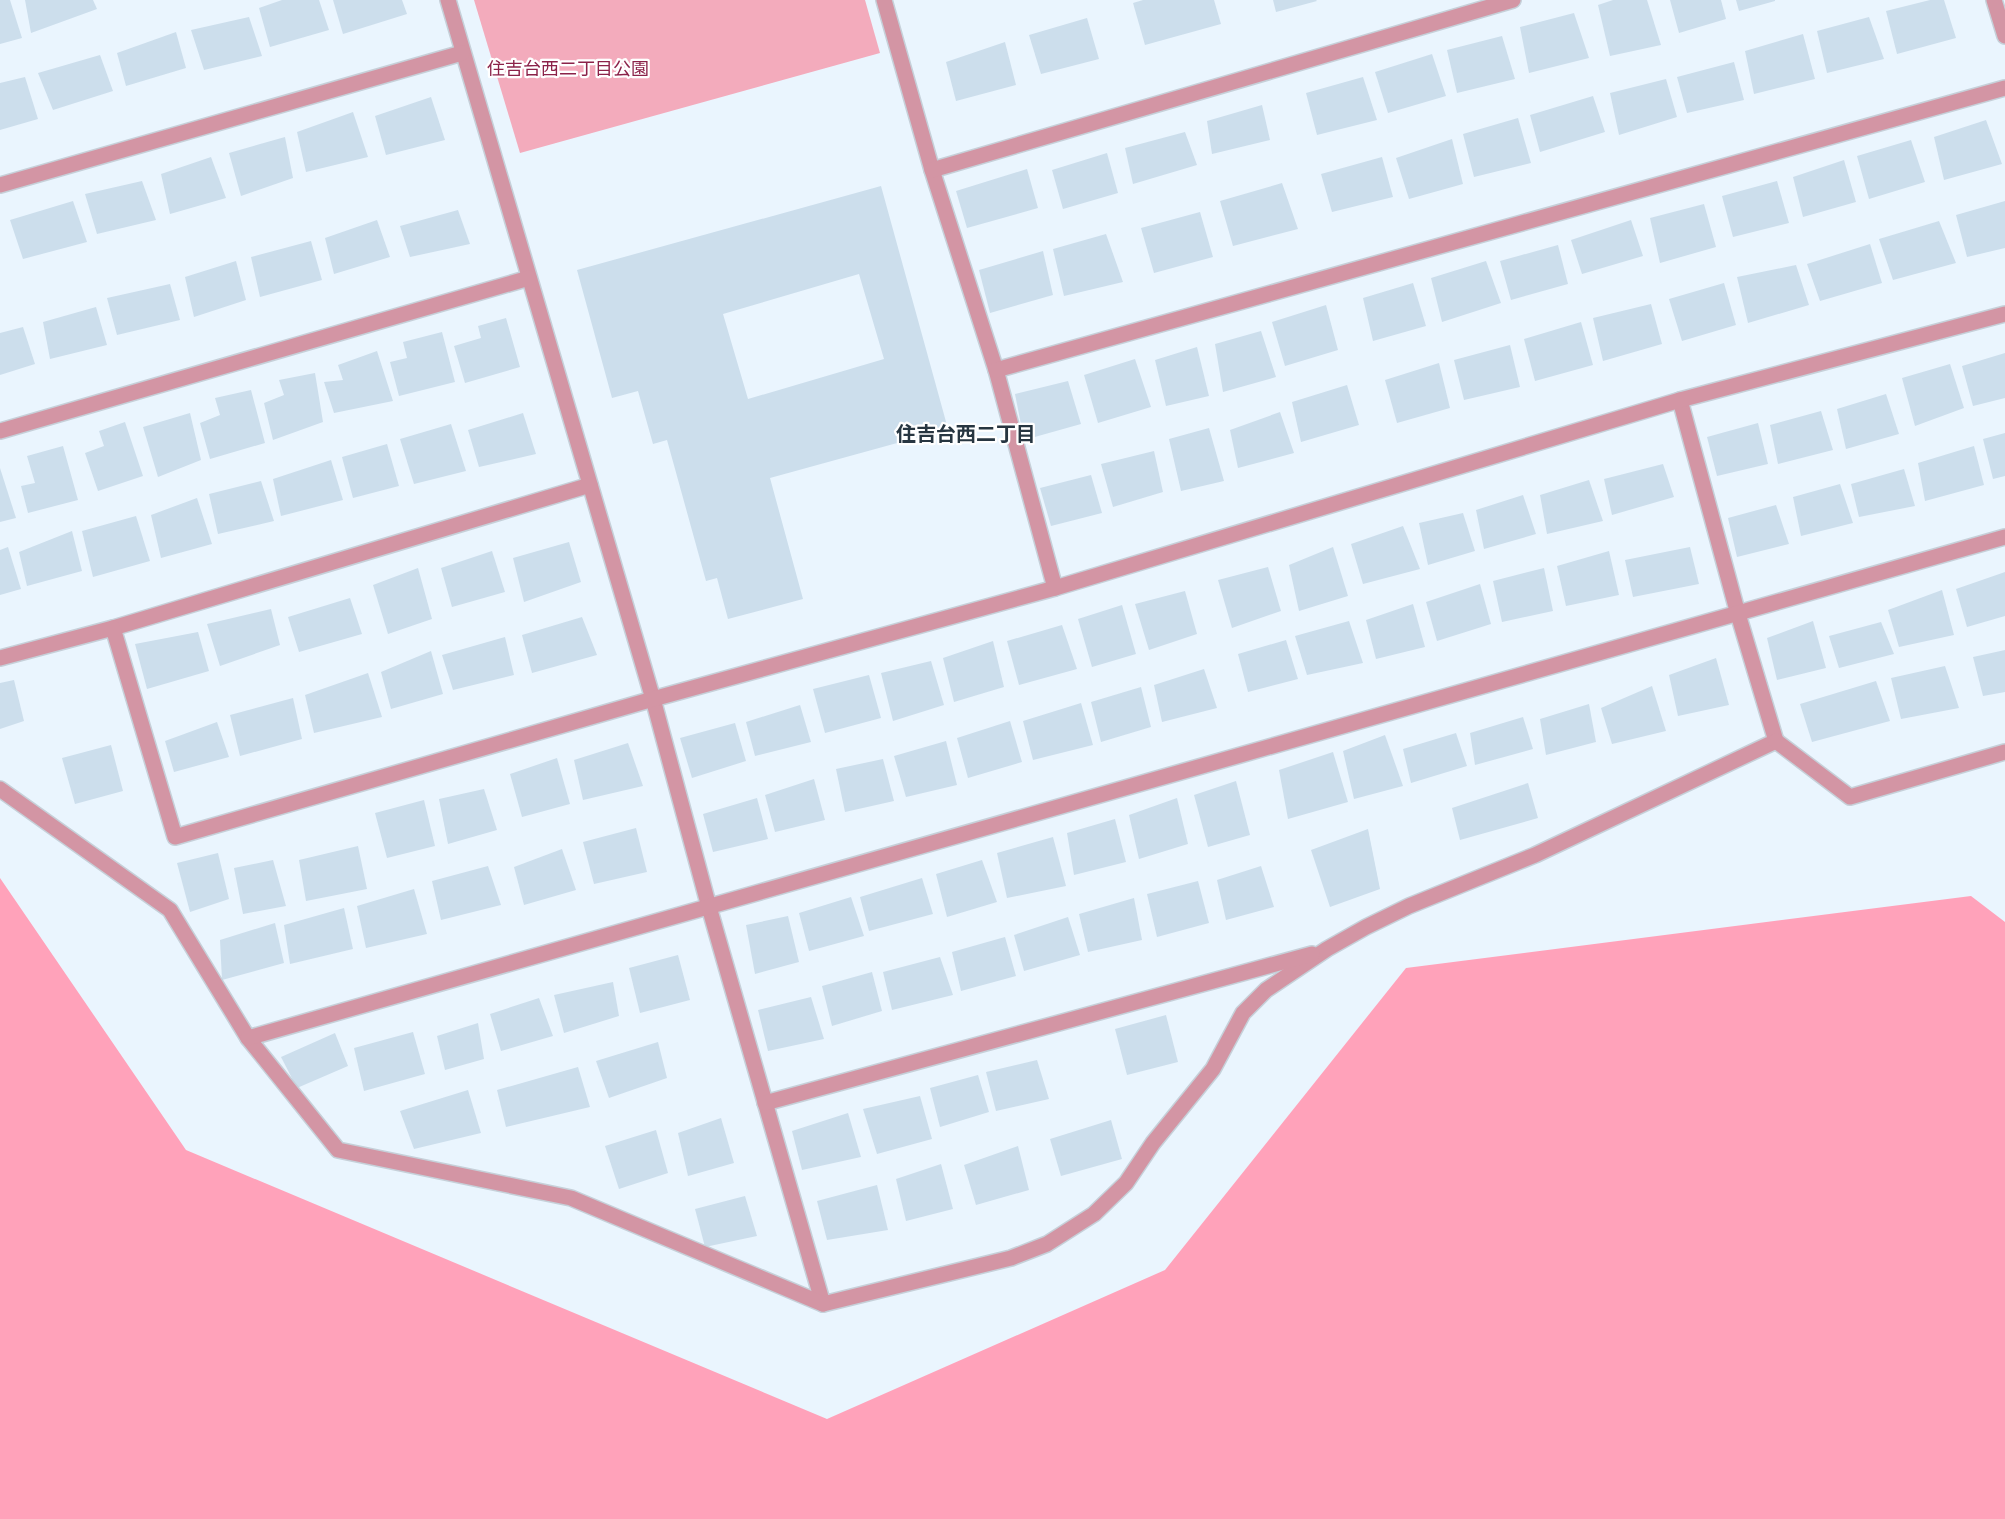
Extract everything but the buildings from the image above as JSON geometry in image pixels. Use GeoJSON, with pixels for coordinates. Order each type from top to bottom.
{"type":"FeatureCollection","features":[{"type":"Feature","properties":{"kind":"street"},"geometry":{"type":"LineString","coordinates":[[448,0],[652,699],[823,1304]]}},
{"type":"Feature","properties":{"kind":"street"},"geometry":{"type":"LineString","coordinates":[[884,0],[932,170],[996,370],[1055,588]]}},
{"type":"Feature","properties":{"kind":"street"},"geometry":{"type":"LineString","coordinates":[[932,170],[1513,0]]}},
{"type":"Feature","properties":{"kind":"street"},"geometry":{"type":"LineString","coordinates":[[1994,0],[2005,36]]}},
{"type":"Feature","properties":{"kind":"street"},"geometry":{"type":"LineString","coordinates":[[0,185],[462,53]]}},
{"type":"Feature","properties":{"kind":"street"},"geometry":{"type":"LineString","coordinates":[[996,370],[2005,88]]}},
{"type":"Feature","properties":{"kind":"street"},"geometry":{"type":"LineString","coordinates":[[0,430],[529,278]]}},
{"type":"Feature","properties":{"kind":"street"},"geometry":{"type":"LineString","coordinates":[[113,628],[175,837],[652,699],[1055,588],[1680,400],[2005,314]]}},
{"type":"Feature","properties":{"kind":"street"},"geometry":{"type":"LineString","coordinates":[[1680,400],[1738,614],[1776,741],[1850,797],[2005,752]]}},
{"type":"Feature","properties":{"kind":"street"},"geometry":{"type":"LineString","coordinates":[[0,658],[113,628],[590,485]]}},
{"type":"Feature","properties":{"kind":"street"},"geometry":{"type":"LineString","coordinates":[[248,1038],[2005,537]]}},
{"type":"Feature","properties":{"kind":"street"},"geometry":{"type":"LineString","coordinates":[[0,789],[170,910],[248,1038],[338,1150],[571,1198],[823,1304],[1011,1258],[1047,1244],[1094,1214],[1126,1183],[1153,1143],[1212,1069],[1243,1012],[1266,990],[1327,949],[1409,906],[1534,855],[1776,741]]}},
{"type":"Feature","properties":{"kind":"street"},"geometry":{"type":"LineString","coordinates":[[765,1103],[1327,949]]}},
{"type":"Feature","properties":{"kind":"green space","name":"住吉台西二丁目公園"},"geometry":{"type":"Polygon","coordinates":[[[474,0],[865,0],[880,53],[520,153],[474,0]]]}},
{"type":"Feature","properties":{"kind":"shaded area"},"geometry":{"type":"Polygon","coordinates":[[[0,878],[186,1150],[827,1419],[1165,1270],[1406,968],[1971,896],[2005,922],[2005,1519],[0,1519],[0,878]]]}},
{"type":"Feature","properties":{"kind":"district","name":"住吉台西二丁目"},"geometry":{"type":"Point","coordinates":[966,434]}}]}
